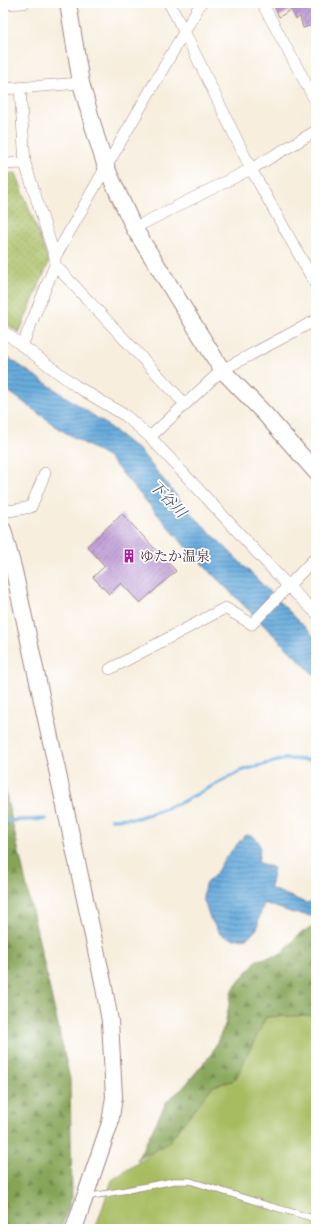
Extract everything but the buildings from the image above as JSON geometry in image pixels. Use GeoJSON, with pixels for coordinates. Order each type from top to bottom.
{"type":"FeatureCollection","features":[{"type":"Feature","properties":{"kind":"street"},"geometry":{"type":"LineString","coordinates":[[3,4],[24,3]]}},
{"type":"Feature","properties":{"kind":"street"},"geometry":{"type":"LineString","coordinates":[[68,3],[81,83],[96,136],[106,166],[134,228],[222,370],[264,413],[316,472]]}},
{"type":"Feature","properties":{"kind":"street"},"geometry":{"type":"LineString","coordinates":[[169,3],[251,169],[316,285]]}},
{"type":"Feature","properties":{"kind":"street"},"geometry":{"type":"LineString","coordinates":[[22,346],[55,261],[106,166],[185,33],[201,3]]}},
{"type":"Feature","properties":{"kind":"street"},"geometry":{"type":"LineString","coordinates":[[262,3],[316,102]]}},
{"type":"Feature","properties":{"kind":"street"},"geometry":{"type":"LineString","coordinates":[[3,89],[20,89],[81,83]]}},
{"type":"Feature","properties":{"kind":"street"},"geometry":{"type":"LineString","coordinates":[[20,89],[25,163],[55,261],[185,404]]}},
{"type":"Feature","properties":{"kind":"street"},"geometry":{"type":"LineString","coordinates":[[134,228],[251,169],[316,131]]}},
{"type":"Feature","properties":{"kind":"street"},"geometry":{"type":"LineString","coordinates":[[3,164],[25,163]]}},
{"type":"Feature","properties":{"kind":"street"},"geometry":{"type":"LineString","coordinates":[[150,437],[222,370],[316,320]]}},
{"type":"Feature","properties":{"kind":"street"},"geometry":{"type":"LineString","coordinates":[[3,331],[76,386],[126,416],[150,437],[288,586],[316,613]]}},
{"type":"Feature","properties":{"kind":"street"},"geometry":{"type":"LineString","coordinates":[[3,512],[31,507],[44,473]]}},
{"type":"Feature","properties":{"kind":"street"},"geometry":{"type":"LineString","coordinates":[[3,530],[21,602],[100,967],[110,1021],[114,1097],[110,1123],[74,1229]]}},
{"type":"Feature","properties":{"kind":"street"},"geometry":{"type":"LineString","coordinates":[[110,669],[225,608],[252,624],[316,557]]}},
{"type":"Feature","properties":{"kind":"lane"},"geometry":{"type":"LineString","coordinates":[[84,1197],[174,1181],[190,1181],[316,1219]]}},
{"type":"Feature","properties":{"kind":"green space"},"geometry":{"type":"Polygon","coordinates":[[[16,173],[49,262],[19,333],[3,321],[3,174],[16,173]]]}},
{"type":"Feature","properties":{"kind":"green space"},"geometry":{"type":"Polygon","coordinates":[[[3,781],[70,1079],[72,1197],[61,1229],[3,1229],[3,781]]]}},
{"type":"Feature","properties":{"kind":"green space"},"geometry":{"type":"Polygon","coordinates":[[[316,926],[316,1015],[266,1017],[235,1080],[213,1086],[167,1144],[137,1160],[167,1101],[183,1088],[212,1053],[225,1025],[232,990],[257,960],[282,954],[300,933],[316,926]]]}},
{"type":"Feature","properties":{"kind":"green space"},"geometry":{"type":"Polygon","coordinates":[[[316,1015],[316,1229],[95,1229],[112,1180],[163,1146],[213,1086],[235,1080],[266,1017],[316,1015]]]}},
{"type":"Feature","properties":{"kind":"water","name":"下谷川"},"geometry":{"type":"Polygon","coordinates":[[[3,354],[103,422],[141,452],[188,510],[316,638],[316,677],[189,551],[109,458],[58,428],[3,387],[3,354]]]}},
{"type":"Feature","properties":{"kind":"water"},"geometry":{"type":"Polygon","coordinates":[[[245,835],[255,838],[259,844],[260,852],[258,862],[274,868],[270,888],[306,903],[316,901],[316,917],[293,913],[264,903],[257,929],[247,938],[234,939],[221,935],[210,918],[203,898],[205,884],[215,875],[223,861],[245,835]]]}},
{"type":"Feature","properties":{"kind":"waterway"},"geometry":{"type":"LineString","coordinates":[[111,819],[137,818],[180,803],[243,770],[285,759],[316,759]]}},
{"type":"Feature","properties":{"kind":"waterway"},"geometry":{"type":"LineString","coordinates":[[3,821],[46,819]]}},
{"type":"Feature","properties":{"kind":"place","name":"ゆたか温泉"},"geometry":{"type":"Point","coordinates":[129,556]}}]}
